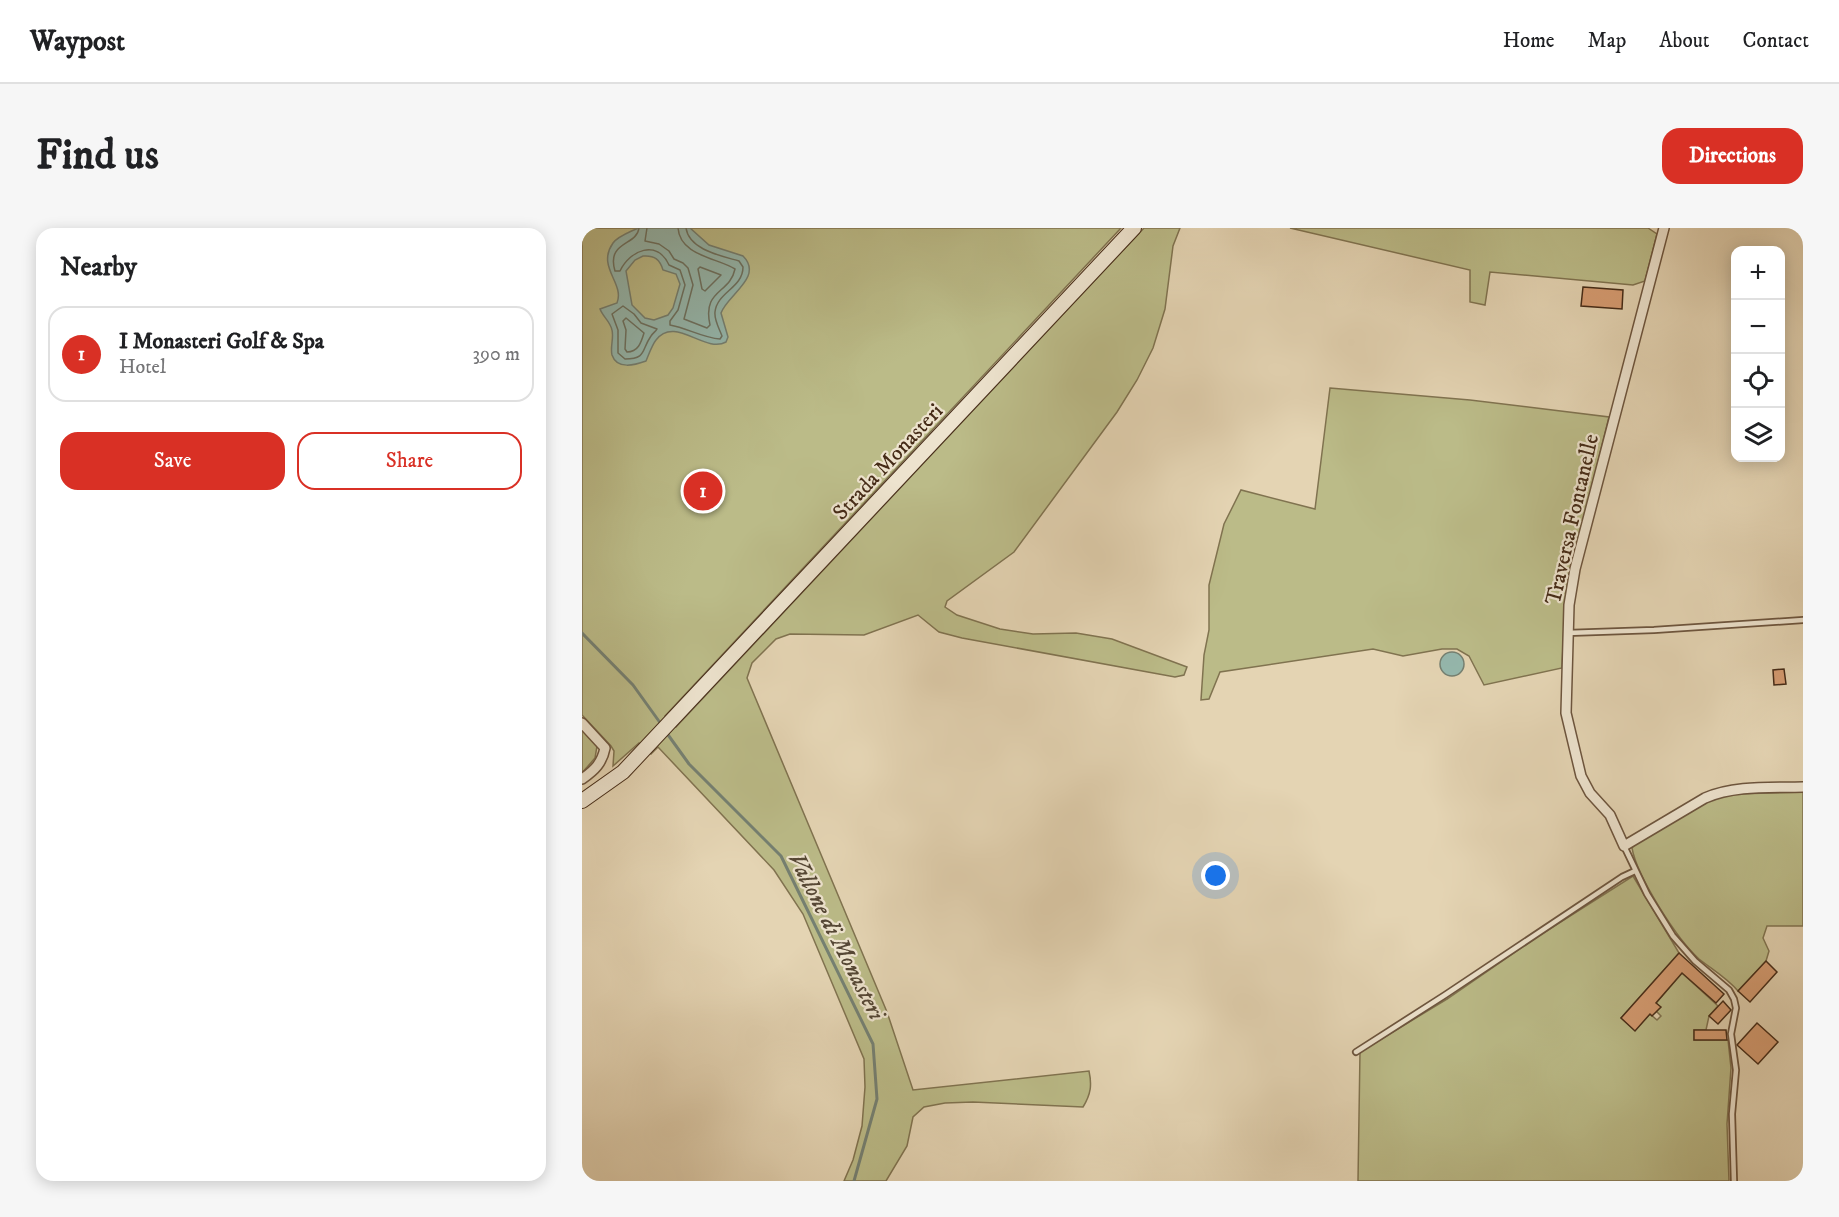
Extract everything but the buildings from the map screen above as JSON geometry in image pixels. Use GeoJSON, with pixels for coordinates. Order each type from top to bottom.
{"type":"FeatureCollection","features":[{"type":"Feature","properties":{"kind":"main road","name":"Strada Monasteri"},"geometry":{"type":"LineString","coordinates":[[582,801],[623,772],[1134,228]]}},
{"type":"Feature","properties":{"kind":"street","name":"Traversa Fontanelle"},"geometry":{"type":"LineString","coordinates":[[1624,846],[1610,815],[1590,793],[1581,776],[1566,713],[1567,633],[1575,569],[1664,228]]}},
{"type":"Feature","properties":{"kind":"street"},"geometry":{"type":"LineString","coordinates":[[582,723],[605,748],[603,758],[596,769],[582,779]]}},
{"type":"Feature","properties":{"kind":"street"},"geometry":{"type":"LineString","coordinates":[[1624,846],[1717,793],[1732,790],[1803,787]]}},
{"type":"Feature","properties":{"kind":"lane"},"geometry":{"type":"LineString","coordinates":[[1567,633],[1803,620]]}},
{"type":"Feature","properties":{"kind":"lane"},"geometry":{"type":"LineString","coordinates":[[1624,846],[1635,871],[1673,936],[1695,961],[1729,990],[1734,999],[1736,1008],[1731,1034],[1736,1070],[1732,1114],[1734,1181]]}},
{"type":"Feature","properties":{"kind":"lane"},"geometry":{"type":"LineString","coordinates":[[1356,1052],[1445,996],[1622,877],[1635,871]]}},
{"type":"Feature","properties":{"kind":"green space"},"geometry":{"type":"Polygon","coordinates":[[[582,228],[1121,228],[665,716],[676,727],[1144,228],[1180,228],[1173,246],[1165,309],[1153,348],[1137,380],[1117,412],[1014,552],[947,601],[945,607],[957,615],[1000,629],[1033,634],[1076,633],[1112,639],[1187,667],[1184,675],[1175,677],[962,638],[939,632],[918,615],[864,635],[790,634],[776,639],[752,663],[747,678],[887,1012],[913,1090],[1089,1071],[1090,1089],[1083,1107],[973,1102],[945,1103],[924,1107],[913,1117],[907,1146],[886,1181],[844,1181],[853,1160],[862,1126],[865,1087],[864,1059],[803,914],[774,870],[658,747],[651,754],[639,743],[613,766],[614,751],[611,746],[582,715],[582,228]]]}},
{"type":"Feature","properties":{"kind":"green space"},"geometry":{"type":"Polygon","coordinates":[[[1290,228],[1648,228],[1657,234],[1645,281],[1633,285],[1490,272],[1485,305],[1470,302],[1470,270],[1290,228]]]}},
{"type":"Feature","properties":{"kind":"green space"},"geometry":{"type":"Polygon","coordinates":[[[1330,388],[1470,400],[1609,417],[1565,602],[1562,668],[1484,685],[1469,656],[1457,649],[1442,649],[1403,656],[1373,649],[1220,672],[1209,699],[1201,700],[1204,655],[1209,630],[1209,585],[1224,524],[1241,490],[1315,509],[1330,388]]]}},
{"type":"Feature","properties":{"kind":"green space"},"geometry":{"type":"Polygon","coordinates":[[[582,730],[597,746],[595,758],[582,773],[582,730]]]}},
{"type":"Feature","properties":{"kind":"green space"},"geometry":{"type":"Polygon","coordinates":[[[1803,792],[1803,926],[1767,926],[1763,938],[1769,951],[1766,961],[1738,991],[1725,978],[1699,959],[1680,937],[1659,907],[1641,875],[1632,848],[1711,799],[1732,794],[1803,792]]]}},
{"type":"Feature","properties":{"kind":"green space"},"geometry":{"type":"Polygon","coordinates":[[[1633,876],[1679,953],[1621,1018],[1635,1030],[1650,1014],[1657,1020],[1661,1016],[1656,1011],[1660,1007],[1656,1003],[1682,973],[1718,1006],[1709,1016],[1706,1030],[1694,1030],[1694,1040],[1728,1040],[1731,1068],[1727,1124],[1729,1181],[1358,1181],[1360,1052],[1447,999],[1540,935],[1633,876]]]}},
{"type":"Feature","properties":{"kind":"water"},"geometry":{"type":"Polygon","coordinates":[[[638,228],[690,228],[709,245],[743,256],[748,264],[747,279],[721,313],[728,337],[726,342],[709,343],[672,331],[664,333],[656,340],[646,361],[622,365],[614,360],[612,330],[600,309],[617,303],[617,289],[609,267],[609,252],[613,243],[621,236],[638,228]],[[643,256],[635,260],[626,271],[632,305],[645,318],[654,320],[668,315],[673,308],[680,284],[676,274],[663,270],[660,263],[651,256],[643,256]]]}},
{"type":"Feature","properties":{"kind":"water"},"geometry":{"type":"Polygon","coordinates":[[[1452,652],[1461,655],[1464,664],[1461,673],[1452,676],[1443,673],[1440,664],[1443,655],[1452,652]]]}},
{"type":"Feature","properties":{"kind":"waterway","name":"Vallone di Monasteri"},"geometry":{"type":"LineString","coordinates":[[582,633],[633,685],[661,724]]}},
{"type":"Feature","properties":{"kind":"waterway","name":"Vallone di Monasteri"},"geometry":{"type":"LineString","coordinates":[[666,732],[689,764],[781,856],[873,1044],[877,1099],[854,1181]]}},
{"type":"Feature","properties":{"kind":"place","name":"I Monasteri Golf & Spa"},"geometry":{"type":"Point","coordinates":[703,491]}}]}
